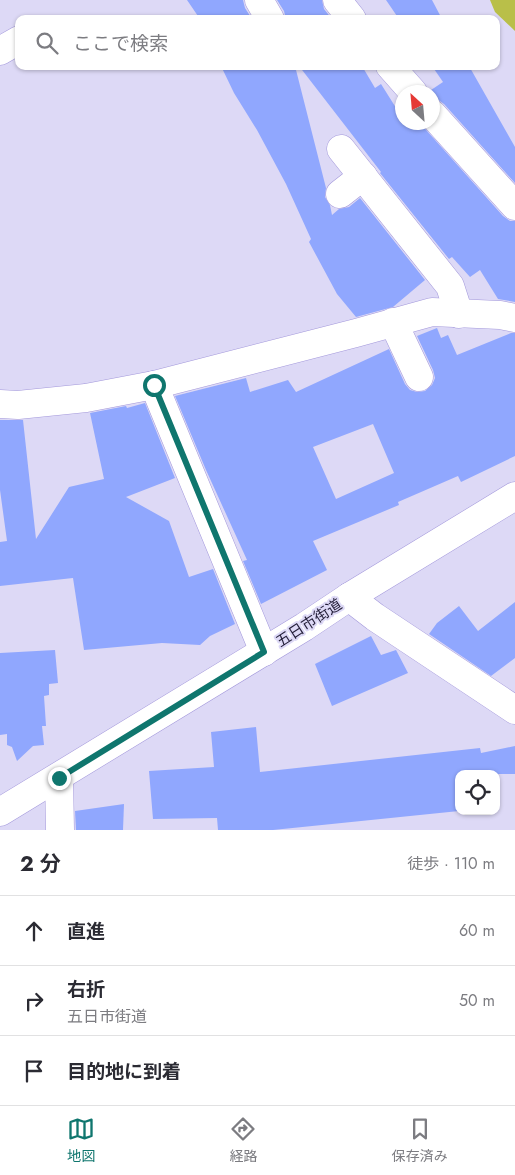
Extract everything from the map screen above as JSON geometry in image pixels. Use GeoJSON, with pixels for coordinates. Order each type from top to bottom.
{"type":"FeatureCollection","features":[{"type":"Feature","properties":{"kind":"street"},"geometry":{"type":"LineString","coordinates":[[259,0],[268,15]]}},
{"type":"Feature","properties":{"kind":"street"},"geometry":{"type":"LineString","coordinates":[[337,0],[349,15]]}},
{"type":"Feature","properties":{"kind":"street"},"geometry":{"type":"LineString","coordinates":[[0,51],[15,42]]}},
{"type":"Feature","properties":{"kind":"street"},"geometry":{"type":"LineString","coordinates":[[394,70],[407,85]]}},
{"type":"Feature","properties":{"kind":"street"},"geometry":{"type":"LineString","coordinates":[[440,123],[515,206]]}},
{"type":"Feature","properties":{"kind":"street"},"geometry":{"type":"LineString","coordinates":[[341,149],[450,286],[459,314]]}},
{"type":"Feature","properties":{"kind":"street"},"geometry":{"type":"LineString","coordinates":[[340,194],[362,176]]}},
{"type":"Feature","properties":{"kind":"street"},"geometry":{"type":"LineString","coordinates":[[0,404],[18,406],[86,398],[154,385],[432,312],[500,315],[515,318]]}},
{"type":"Feature","properties":{"kind":"street"},"geometry":{"type":"LineString","coordinates":[[393,322],[419,377]]}},
{"type":"Feature","properties":{"kind":"street"},"geometry":{"type":"LineString","coordinates":[[154,385],[264,652]]}},
{"type":"Feature","properties":{"kind":"street","name":"五日市街道"},"geometry":{"type":"LineString","coordinates":[[0,812],[59,778],[515,496]]}},
{"type":"Feature","properties":{"kind":"street"},"geometry":{"type":"LineString","coordinates":[[349,597],[375,617],[515,710]]}},
{"type":"Feature","properties":{"kind":"street"},"geometry":{"type":"LineString","coordinates":[[59,778],[60,830]]}},
{"type":"Feature","properties":{"kind":"green space"},"geometry":{"type":"Polygon","coordinates":[[[490,0],[515,0],[515,31],[500,15],[495,12],[490,0]]]}},
{"type":"Feature","properties":{"kind":"building"},"geometry":{"type":"Polygon","coordinates":[[[187,0],[243,0],[249,15],[197,15],[187,0]]]}},
{"type":"Feature","properties":{"kind":"building"},"geometry":{"type":"Polygon","coordinates":[[[277,0],[322,0],[324,9],[329,15],[285,15],[277,0]]]}},
{"type":"Feature","properties":{"kind":"building"},"geometry":{"type":"Polygon","coordinates":[[[386,0],[432,0],[440,15],[396,15],[386,0]]]}},
{"type":"Feature","properties":{"kind":"building"},"geometry":{"type":"Polygon","coordinates":[[[223,70],[296,70],[326,188],[325,197],[330,205],[332,215],[339,209],[349,207],[360,198],[425,280],[393,307],[356,317],[337,294],[309,242],[311,239],[286,184],[257,130],[234,93],[223,70]]]}},
{"type":"Feature","properties":{"kind":"building"},"geometry":{"type":"Polygon","coordinates":[[[302,70],[364,70],[375,88],[381,84],[395,106],[395,130],[426,130],[503,216],[510,221],[515,221],[515,302],[498,299],[480,270],[470,277],[452,257],[449,259],[380,173],[302,70]]]}},
{"type":"Feature","properties":{"kind":"building"},"geometry":{"type":"Polygon","coordinates":[[[435,70],[471,70],[515,147],[515,183],[440,101],[438,85],[443,82],[435,70]]]}},
{"type":"Feature","properties":{"kind":"building"},"geometry":{"type":"Polygon","coordinates":[[[437,328],[441,338],[448,335],[457,355],[515,333],[515,456],[461,482],[458,476],[398,502],[399,505],[313,541],[327,570],[261,604],[243,561],[247,560],[175,396],[246,378],[250,392],[288,380],[296,392],[389,349],[405,384],[410,390],[417,392],[425,391],[432,385],[435,378],[417,336],[437,328]],[[373,424],[313,447],[336,499],[394,473],[373,424]]]}},
{"type":"Feature","properties":{"kind":"building"},"geometry":{"type":"Polygon","coordinates":[[[145,403],[175,478],[126,497],[169,521],[189,577],[213,569],[235,624],[210,636],[200,645],[162,643],[84,650],[73,578],[0,586],[0,542],[7,541],[0,490],[0,420],[23,420],[36,539],[69,487],[104,479],[90,413],[126,406],[127,408],[145,403]]]}},
{"type":"Feature","properties":{"kind":"building"},"geometry":{"type":"Polygon","coordinates":[[[515,602],[515,658],[491,676],[429,634],[437,623],[459,606],[478,631],[515,602]]]}},
{"type":"Feature","properties":{"kind":"building"},"geometry":{"type":"Polygon","coordinates":[[[371,636],[381,655],[396,650],[408,673],[332,706],[315,664],[371,636]]]}},
{"type":"Feature","properties":{"kind":"building"},"geometry":{"type":"Polygon","coordinates":[[[55,650],[58,683],[49,684],[49,695],[44,696],[46,726],[42,726],[44,745],[33,746],[17,761],[12,747],[7,745],[7,734],[0,735],[0,653],[55,650]]]}},
{"type":"Feature","properties":{"kind":"building"},"geometry":{"type":"Polygon","coordinates":[[[256,727],[260,772],[480,748],[481,753],[515,746],[515,774],[500,774],[500,770],[455,770],[455,811],[273,830],[218,830],[217,818],[153,819],[149,771],[214,767],[211,732],[256,727]]]}},
{"type":"Feature","properties":{"kind":"building"},"geometry":{"type":"Polygon","coordinates":[[[124,804],[123,830],[76,830],[75,811],[124,804]]]}},
{"type":"Feature","properties":{"kind":"route"},"geometry":{"type":"LineString","coordinates":[[59,778],[264,652],[154,385]]}}]}
